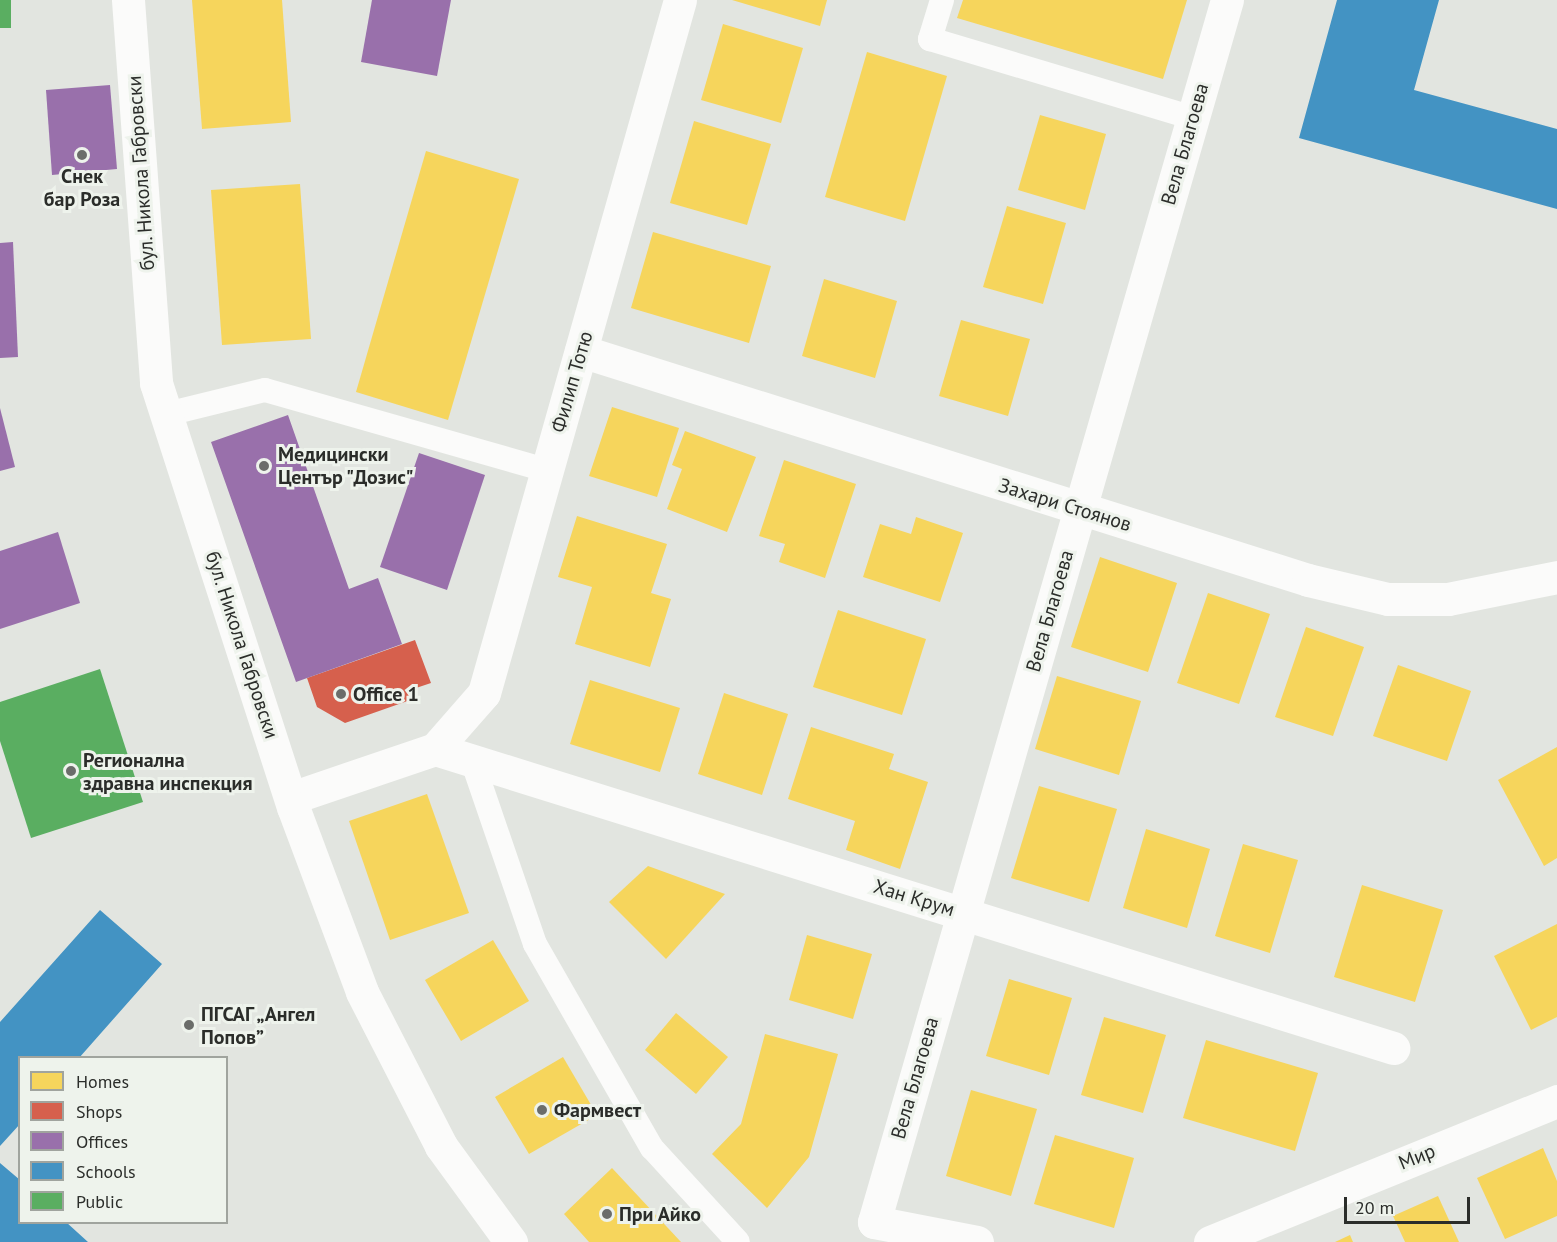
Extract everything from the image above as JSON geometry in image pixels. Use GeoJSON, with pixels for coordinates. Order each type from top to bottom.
{"type":"FeatureCollection","features":[{"type":"Feature","properties":{"kind":"street","name":"бул. Никола Габровски"},"geometry":{"type":"LineString","coordinates":[[128,0],[156,383],[291,798],[362,992],[441,1146],[512,1242]]}},
{"type":"Feature","properties":{"kind":"street","name":"Филип Тотю"},"geometry":{"type":"LineString","coordinates":[[435,748],[484,693],[545,470],[680,0]]}},
{"type":"Feature","properties":{"kind":"street","name":"Вела Благоева"},"geometry":{"type":"LineString","coordinates":[[977,1242],[874,1222],[1227,0]]}},
{"type":"Feature","properties":{"kind":"street","name":"Захари Стоянов"},"geometry":{"type":"LineString","coordinates":[[581,351],[1079,510],[1308,580],[1388,599],[1448,599],[1557,577]]}},
{"type":"Feature","properties":{"kind":"street"},"geometry":{"type":"LineString","coordinates":[[291,798],[435,748]]}},
{"type":"Feature","properties":{"kind":"street","name":"Хан Крум"},"geometry":{"type":"LineString","coordinates":[[435,748],[1393,1048]]}},
{"type":"Feature","properties":{"kind":"street","name":"Мир"},"geometry":{"type":"LineString","coordinates":[[1210,1242],[1557,1101]]}},
{"type":"Feature","properties":{"kind":"lane"},"geometry":{"type":"LineString","coordinates":[[942,0],[930,39],[1192,118]]}},
{"type":"Feature","properties":{"kind":"lane"},"geometry":{"type":"LineString","coordinates":[[167,414],[265,390],[545,470]]}},
{"type":"Feature","properties":{"kind":"lane"},"geometry":{"type":"LineString","coordinates":[[472,760],[536,944],[652,1149],[738,1242]]}},
{"type":"Feature","properties":{"kind":"building: Homes"},"geometry":{"type":"Polygon","coordinates":[[[192,0],[282,0],[291,122],[202,129],[192,0]]]}},
{"type":"Feature","properties":{"kind":"building: Homes"},"geometry":{"type":"Polygon","coordinates":[[[732,0],[827,0],[820,26],[732,0]]]}},
{"type":"Feature","properties":{"kind":"building: Homes"},"geometry":{"type":"Polygon","coordinates":[[[963,0],[1187,0],[1163,79],[957,18],[963,0]]]}},
{"type":"Feature","properties":{"kind":"building: Homes"},"geometry":{"type":"Polygon","coordinates":[[[723,24],[803,48],[781,123],[701,100],[723,24]]]}},
{"type":"Feature","properties":{"kind":"building: Homes"},"geometry":{"type":"Polygon","coordinates":[[[867,52],[947,76],[905,221],[825,197],[867,52]]]}},
{"type":"Feature","properties":{"kind":"building: Homes"},"geometry":{"type":"Polygon","coordinates":[[[1040,115],[1106,134],[1085,210],[1018,190],[1040,115]]]}},
{"type":"Feature","properties":{"kind":"building: Homes"},"geometry":{"type":"Polygon","coordinates":[[[694,121],[771,144],[747,225],[670,203],[694,121]]]}},
{"type":"Feature","properties":{"kind":"building: Homes"},"geometry":{"type":"Polygon","coordinates":[[[426,151],[519,179],[448,420],[356,392],[426,151]]]}},
{"type":"Feature","properties":{"kind":"building: Homes"},"geometry":{"type":"Polygon","coordinates":[[[300,184],[311,339],[222,345],[211,190],[300,184]]]}},
{"type":"Feature","properties":{"kind":"building: Homes"},"geometry":{"type":"Polygon","coordinates":[[[1007,206],[1066,223],[1043,304],[983,287],[1007,206]]]}},
{"type":"Feature","properties":{"kind":"building: Homes"},"geometry":{"type":"Polygon","coordinates":[[[653,232],[771,266],[749,343],[631,308],[653,232]]]}},
{"type":"Feature","properties":{"kind":"building: Homes"},"geometry":{"type":"Polygon","coordinates":[[[824,279],[897,301],[875,378],[802,356],[824,279]]]}},
{"type":"Feature","properties":{"kind":"building: Homes"},"geometry":{"type":"Polygon","coordinates":[[[961,320],[1030,339],[1008,416],[939,396],[961,320]]]}},
{"type":"Feature","properties":{"kind":"building: Homes"},"geometry":{"type":"Polygon","coordinates":[[[612,407],[679,428],[657,497],[589,476],[612,407]]]}},
{"type":"Feature","properties":{"kind":"building: Homes"},"geometry":{"type":"Polygon","coordinates":[[[685,431],[756,457],[727,532],[667,509],[682,469],[672,465],[685,431]]]}},
{"type":"Feature","properties":{"kind":"building: Homes"},"geometry":{"type":"Polygon","coordinates":[[[784,460],[856,484],[825,578],[779,562],[785,544],[759,536],[784,460]]]}},
{"type":"Feature","properties":{"kind":"building: Homes"},"geometry":{"type":"Polygon","coordinates":[[[577,516],[667,544],[651,593],[671,599],[650,667],[575,644],[592,587],[558,577],[577,516]]]}},
{"type":"Feature","properties":{"kind":"building: Homes"},"geometry":{"type":"Polygon","coordinates":[[[916,517],[963,533],[940,602],[863,577],[880,524],[911,534],[916,517]]]}},
{"type":"Feature","properties":{"kind":"building: Homes"},"geometry":{"type":"Polygon","coordinates":[[[1100,557],[1177,583],[1148,672],[1071,647],[1100,557]]]}},
{"type":"Feature","properties":{"kind":"building: Homes"},"geometry":{"type":"Polygon","coordinates":[[[1208,593],[1270,614],[1239,704],[1177,683],[1208,593]]]}},
{"type":"Feature","properties":{"kind":"building: Homes"},"geometry":{"type":"Polygon","coordinates":[[[838,610],[926,639],[902,715],[813,687],[838,610]]]}},
{"type":"Feature","properties":{"kind":"building: Homes"},"geometry":{"type":"Polygon","coordinates":[[[1306,627],[1364,647],[1333,736],[1275,717],[1306,627]]]}},
{"type":"Feature","properties":{"kind":"building: Homes"},"geometry":{"type":"Polygon","coordinates":[[[1398,665],[1471,691],[1447,761],[1373,736],[1398,665]]]}},
{"type":"Feature","properties":{"kind":"building: Homes"},"geometry":{"type":"Polygon","coordinates":[[[1057,676],[1141,701],[1119,775],[1035,749],[1057,676]]]}},
{"type":"Feature","properties":{"kind":"building: Homes"},"geometry":{"type":"Polygon","coordinates":[[[590,680],[680,708],[660,772],[570,744],[590,680]]]}},
{"type":"Feature","properties":{"kind":"building: Homes"},"geometry":{"type":"Polygon","coordinates":[[[724,693],[788,714],[762,795],[698,774],[724,693]]]}},
{"type":"Feature","properties":{"kind":"building: Homes"},"geometry":{"type":"Polygon","coordinates":[[[811,727],[894,754],[889,769],[928,782],[900,869],[846,850],[855,821],[788,799],[811,727]]]}},
{"type":"Feature","properties":{"kind":"building: Homes"},"geometry":{"type":"Polygon","coordinates":[[[1557,747],[1557,858],[1544,866],[1498,780],[1557,747]]]}},
{"type":"Feature","properties":{"kind":"building: Homes"},"geometry":{"type":"Polygon","coordinates":[[[1039,786],[1117,809],[1089,902],[1011,878],[1039,786]]]}},
{"type":"Feature","properties":{"kind":"building: Homes"},"geometry":{"type":"Polygon","coordinates":[[[427,794],[469,913],[390,940],[349,821],[427,794]]]}},
{"type":"Feature","properties":{"kind":"building: Homes"},"geometry":{"type":"Polygon","coordinates":[[[1146,829],[1210,849],[1187,928],[1123,908],[1146,829]]]}},
{"type":"Feature","properties":{"kind":"building: Homes"},"geometry":{"type":"Polygon","coordinates":[[[1243,844],[1298,860],[1270,953],[1215,936],[1243,844]]]}},
{"type":"Feature","properties":{"kind":"building: Homes"},"geometry":{"type":"Polygon","coordinates":[[[648,866],[725,894],[666,959],[609,902],[648,866]]]}},
{"type":"Feature","properties":{"kind":"building: Homes"},"geometry":{"type":"Polygon","coordinates":[[[1362,885],[1443,910],[1415,1002],[1334,977],[1362,885]]]}},
{"type":"Feature","properties":{"kind":"building: Homes"},"geometry":{"type":"Polygon","coordinates":[[[1557,924],[1557,1017],[1531,1030],[1494,956],[1557,924]]]}},
{"type":"Feature","properties":{"kind":"building: Homes"},"geometry":{"type":"Polygon","coordinates":[[[807,935],[872,954],[853,1019],[789,1000],[807,935]]]}},
{"type":"Feature","properties":{"kind":"building: Homes"},"geometry":{"type":"Polygon","coordinates":[[[493,940],[529,1001],[461,1041],[425,980],[493,940]]]}},
{"type":"Feature","properties":{"kind":"building: Homes"},"geometry":{"type":"Polygon","coordinates":[[[1009,979],[1072,998],[1049,1075],[986,1056],[1009,979]]]}},
{"type":"Feature","properties":{"kind":"building: Homes"},"geometry":{"type":"Polygon","coordinates":[[[676,1013],[728,1057],[696,1094],[645,1050],[676,1013]]]}},
{"type":"Feature","properties":{"kind":"building: Homes"},"geometry":{"type":"Polygon","coordinates":[[[1104,1017],[1166,1035],[1143,1113],[1081,1095],[1104,1017]]]}},
{"type":"Feature","properties":{"kind":"building: Homes"},"geometry":{"type":"Polygon","coordinates":[[[765,1034],[838,1054],[809,1157],[767,1208],[712,1154],[741,1124],[765,1034]]]}},
{"type":"Feature","properties":{"kind":"building: Homes"},"geometry":{"type":"Polygon","coordinates":[[[1206,1040],[1318,1073],[1295,1151],[1183,1118],[1206,1040]]]}},
{"type":"Feature","properties":{"kind":"building: Homes"},"geometry":{"type":"Polygon","coordinates":[[[563,1057],[597,1115],[529,1154],[495,1097],[563,1057]]]}},
{"type":"Feature","properties":{"kind":"building: Homes"},"geometry":{"type":"Polygon","coordinates":[[[971,1090],[1037,1109],[1011,1196],[946,1176],[971,1090]]]}},
{"type":"Feature","properties":{"kind":"building: Homes"},"geometry":{"type":"Polygon","coordinates":[[[1055,1135],[1134,1158],[1114,1228],[1034,1204],[1055,1135]]]}},
{"type":"Feature","properties":{"kind":"building: Homes"},"geometry":{"type":"Polygon","coordinates":[[[1543,1148],[1557,1181],[1557,1216],[1505,1239],[1477,1178],[1543,1148]]]}},
{"type":"Feature","properties":{"kind":"building: Homes"},"geometry":{"type":"Polygon","coordinates":[[[612,1168],[681,1242],[589,1242],[564,1214],[612,1168]]]}},
{"type":"Feature","properties":{"kind":"building: Homes"},"geometry":{"type":"Polygon","coordinates":[[[1438,1196],[1459,1242],[1405,1242],[1393,1216],[1438,1196]]]}},
{"type":"Feature","properties":{"kind":"building: Homes"},"geometry":{"type":"Polygon","coordinates":[[[1350,1235],[1353,1242],[1335,1242],[1350,1235]]]}},
{"type":"Feature","properties":{"kind":"building: Shops"},"geometry":{"type":"Polygon","coordinates":[[[415,640],[431,683],[413,689],[416,698],[345,723],[317,707],[307,678],[415,640]]]}},
{"type":"Feature","properties":{"kind":"building: Offices"},"geometry":{"type":"Polygon","coordinates":[[[372,0],[451,0],[437,76],[361,62],[372,0]]]}},
{"type":"Feature","properties":{"kind":"building: Offices"},"geometry":{"type":"Polygon","coordinates":[[[110,85],[117,169],[52,175],[46,90],[110,85]]]}},
{"type":"Feature","properties":{"kind":"building: Offices"},"geometry":{"type":"Polygon","coordinates":[[[13,242],[18,357],[0,358],[0,243],[13,242]]]}},
{"type":"Feature","properties":{"kind":"building: Offices"},"geometry":{"type":"Polygon","coordinates":[[[0,408],[15,467],[0,471],[0,408]]]}},
{"type":"Feature","properties":{"kind":"building: Offices"},"geometry":{"type":"Polygon","coordinates":[[[288,415],[349,589],[378,578],[402,644],[296,682],[211,442],[288,415]]]}},
{"type":"Feature","properties":{"kind":"building: Offices"},"geometry":{"type":"Polygon","coordinates":[[[419,453],[485,475],[447,590],[380,567],[419,453]]]}},
{"type":"Feature","properties":{"kind":"building: Offices"},"geometry":{"type":"Polygon","coordinates":[[[58,532],[80,603],[0,629],[0,551],[58,532]]]}},
{"type":"Feature","properties":{"kind":"building: Schools"},"geometry":{"type":"Polygon","coordinates":[[[1337,0],[1439,0],[1414,90],[1557,129],[1557,209],[1299,138],[1337,0]]]}},
{"type":"Feature","properties":{"kind":"building: Schools"},"geometry":{"type":"Polygon","coordinates":[[[100,910],[162,964],[81,1056],[18,1056],[18,1126],[0,1146],[0,1022],[100,910]]]}},
{"type":"Feature","properties":{"kind":"building: Schools"},"geometry":{"type":"Polygon","coordinates":[[[0,1163],[18,1178],[18,1224],[68,1224],[88,1242],[0,1242],[0,1163]]]}},
{"type":"Feature","properties":{"kind":"building: Public"},"geometry":{"type":"Polygon","coordinates":[[[0,0],[11,0],[11,28],[0,28],[0,0]]]}},
{"type":"Feature","properties":{"kind":"building: Public","name":"Регионална здравна инспекция"},"geometry":{"type":"Polygon","coordinates":[[[100,669],[143,802],[31,838],[0,741],[0,702],[100,669]]]}},
{"type":"Feature","properties":{"kind":"place","name":"Снек бар Роза"},"geometry":{"type":"Point","coordinates":[82,155]}},
{"type":"Feature","properties":{"kind":"place","name":"Медицински Център \"Дозис\""},"geometry":{"type":"Point","coordinates":[264,466]}},
{"type":"Feature","properties":{"kind":"place","name":"Office 1"},"geometry":{"type":"Point","coordinates":[341,694]}},
{"type":"Feature","properties":{"kind":"place","name":"Регионална здравна инспекция"},"geometry":{"type":"Point","coordinates":[71,771]}},
{"type":"Feature","properties":{"kind":"place","name":"ПГСАГ „Ангел Попов”"},"geometry":{"type":"Point","coordinates":[189,1025]}},
{"type":"Feature","properties":{"kind":"place","name":"Фармвест"},"geometry":{"type":"Point","coordinates":[542,1110]}},
{"type":"Feature","properties":{"kind":"place","name":"При Айко"},"geometry":{"type":"Point","coordinates":[607,1214]}}]}
